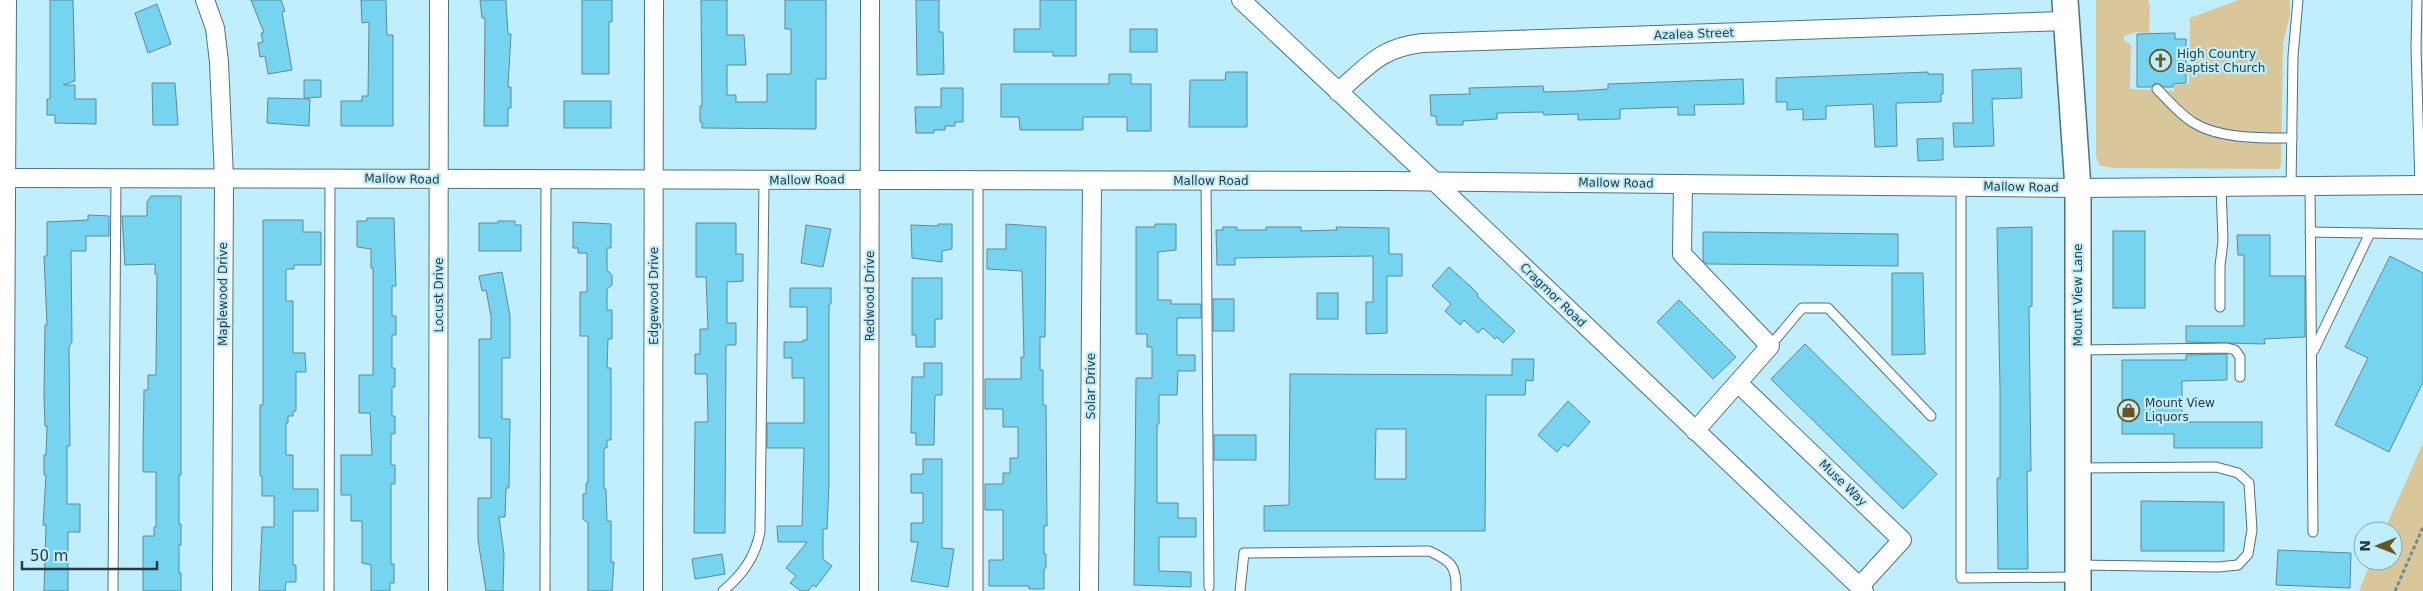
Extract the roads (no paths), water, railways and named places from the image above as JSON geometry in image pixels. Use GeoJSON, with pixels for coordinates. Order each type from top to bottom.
{"type":"FeatureCollection","features":[{"type":"Feature","properties":{"kind":"street"},"geometry":{"type":"LineString","coordinates":[[4,591],[3,178],[7,0]]}},
{"type":"Feature","properties":{"kind":"street","name":"Maplewood Drive"},"geometry":{"type":"LineString","coordinates":[[205,0],[215,28],[219,62],[224,178],[222,591]]}},
{"type":"Feature","properties":{"kind":"street","name":"Locust Drive"},"geometry":{"type":"LineString","coordinates":[[438,0],[440,180],[438,591]]}},
{"type":"Feature","properties":{"kind":"street","name":"Edgewood Drive"},"geometry":{"type":"LineString","coordinates":[[653,591],[654,0]]}},
{"type":"Feature","properties":{"kind":"street","name":"Redwood Drive"},"geometry":{"type":"LineString","coordinates":[[869,591],[870,0]]}},
{"type":"Feature","properties":{"kind":"street","name":"Cragmor Road"},"geometry":{"type":"LineString","coordinates":[[1241,0],[1436,182],[1861,589]]}},
{"type":"Feature","properties":{"kind":"street","name":"Azalea Street"},"geometry":{"type":"LineString","coordinates":[[1338,92],[1384,53],[1400,46],[1422,43],[2065,11]]}},
{"type":"Feature","properties":{"kind":"street","name":"Mount View Lane"},"geometry":{"type":"LineString","coordinates":[[2065,11],[2078,188],[2078,578]]}},
{"type":"Feature","properties":{"kind":"street","name":"Mallow Road"},"geometry":{"type":"LineString","coordinates":[[3,178],[1436,182],[2078,188],[2422,185]]}},
{"type":"Feature","properties":{"kind":"street","name":"Solar Drive"},"geometry":{"type":"LineString","coordinates":[[1089,591],[1092,182]]}},
{"type":"Feature","properties":{"kind":"street"},"geometry":{"type":"LineString","coordinates":[[1683,184],[1682,254],[1770,346],[1695,431]]}},
{"type":"Feature","properties":{"kind":"street","name":"Muse Way"},"geometry":{"type":"LineString","coordinates":[[1738,383],[1902,540],[1861,589]]}},
{"type":"Feature","properties":{"kind":"lane"},"geometry":{"type":"LineString","coordinates":[[2291,186],[2293,56],[2298,0]]}},
{"type":"Feature","properties":{"kind":"lane"},"geometry":{"type":"LineString","coordinates":[[2417,0],[2416,48],[2421,124],[2422,185]]}},
{"type":"Feature","properties":{"kind":"lane"},"geometry":{"type":"LineString","coordinates":[[2157,89],[2180,113],[2196,124],[2241,138],[2292,138]]}},
{"type":"Feature","properties":{"kind":"lane"},"geometry":{"type":"LineString","coordinates":[[114,591],[116,178]]}},
{"type":"Feature","properties":{"kind":"lane"},"geometry":{"type":"LineString","coordinates":[[329,591],[330,178]]}},
{"type":"Feature","properties":{"kind":"lane"},"geometry":{"type":"LineString","coordinates":[[545,591],[546,179]]}},
{"type":"Feature","properties":{"kind":"lane"},"geometry":{"type":"LineString","coordinates":[[723,591],[745,570],[757,550],[760,532],[764,181]]}},
{"type":"Feature","properties":{"kind":"lane"},"geometry":{"type":"LineString","coordinates":[[978,181],[978,591]]}},
{"type":"Feature","properties":{"kind":"lane"},"geometry":{"type":"LineString","coordinates":[[1206,182],[1209,587]]}},
{"type":"Feature","properties":{"kind":"lane"},"geometry":{"type":"LineString","coordinates":[[1961,186],[1961,578],[2078,578],[2238,565],[2248,554],[2252,530],[2249,483],[2238,473],[2216,466],[2078,468]]}},
{"type":"Feature","properties":{"kind":"lane"},"geometry":{"type":"LineString","coordinates":[[2220,307],[2220,266],[2224,241],[2221,186]]}},
{"type":"Feature","properties":{"kind":"lane"},"geometry":{"type":"LineString","coordinates":[[2310,186],[2313,352],[2312,532]]}},
{"type":"Feature","properties":{"kind":"lane"},"geometry":{"type":"LineString","coordinates":[[2310,232],[2423,234]]}},
{"type":"Feature","properties":{"kind":"lane"},"geometry":{"type":"LineString","coordinates":[[2313,352],[2370,233]]}},
{"type":"Feature","properties":{"kind":"lane"},"geometry":{"type":"LineString","coordinates":[[1770,346],[1802,308],[1828,308],[1931,416]]}},
{"type":"Feature","properties":{"kind":"lane"},"geometry":{"type":"LineString","coordinates":[[2078,350],[2227,348],[2235,350],[2240,357],[2240,377]]}},
{"type":"Feature","properties":{"kind":"lane"},"geometry":{"type":"LineString","coordinates":[[1240,591],[1244,553],[1429,551],[1448,560],[1456,577],[1456,591]]}},
{"type":"Feature","properties":{"kind":"place","name":"High Country Baptist Church"},"geometry":{"type":"Point","coordinates":[2161,61]}},
{"type":"Feature","properties":{"kind":"place","name":"Mount View Liquors"},"geometry":{"type":"Point","coordinates":[2129,410]}}]}
